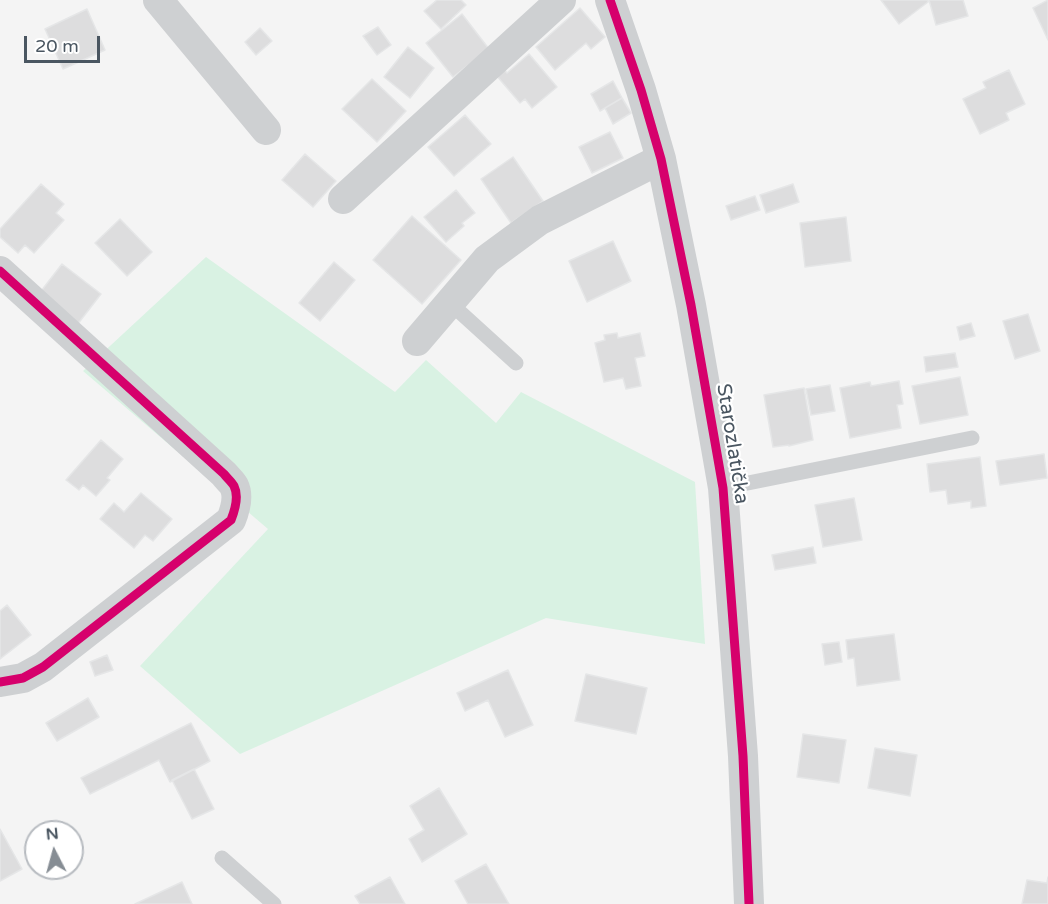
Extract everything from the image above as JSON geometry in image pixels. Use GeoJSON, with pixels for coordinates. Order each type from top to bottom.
{"type":"FeatureCollection","features":[{"type":"Feature","properties":{"kind":"street"},"geometry":{"type":"LineString","coordinates":[[158,0],[266,130]]}},
{"type":"Feature","properties":{"kind":"street"},"geometry":{"type":"LineString","coordinates":[[343,199],[561,0]]}},
{"type":"Feature","properties":{"kind":"street","name":"Starozlatička"},"geometry":{"type":"LineString","coordinates":[[610,0],[638,80],[661,159],[691,305],[723,488],[743,756],[749,904]]}},
{"type":"Feature","properties":{"kind":"street"},"geometry":{"type":"LineString","coordinates":[[417,341],[487,259],[540,220],[661,159]]}},
{"type":"Feature","properties":{"kind":"street"},"geometry":{"type":"LineString","coordinates":[[0,271],[224,474],[234,486],[236,500],[235,512],[231,520],[43,668],[23,678],[0,682]]}},
{"type":"Feature","properties":{"kind":"lane"},"geometry":{"type":"LineString","coordinates":[[450,303],[516,363]]}},
{"type":"Feature","properties":{"kind":"lane"},"geometry":{"type":"LineString","coordinates":[[723,488],[972,438]]}},
{"type":"Feature","properties":{"kind":"lane"},"geometry":{"type":"LineString","coordinates":[[222,858],[274,904]]}},
{"type":"Feature","properties":{"kind":"green space"},"geometry":{"type":"Polygon","coordinates":[[[206,257],[395,392],[426,360],[496,423],[521,392],[695,482],[705,644],[546,618],[240,754],[140,666],[268,529],[83,371],[206,257]]]}},
{"type":"Feature","properties":{"kind":"building"},"geometry":{"type":"Polygon","coordinates":[[[437,0],[461,0],[466,5],[441,29],[424,11],[437,0]]]}},
{"type":"Feature","properties":{"kind":"building"},"geometry":{"type":"Polygon","coordinates":[[[881,0],[927,0],[928,2],[899,24],[881,0]]]}},
{"type":"Feature","properties":{"kind":"building"},"geometry":{"type":"Polygon","coordinates":[[[929,0],[963,0],[968,16],[936,25],[929,0]]]}},
{"type":"Feature","properties":{"kind":"building"},"geometry":{"type":"Polygon","coordinates":[[[1048,0],[1048,40],[1033,8],[1048,0]]]}},
{"type":"Feature","properties":{"kind":"building"},"geometry":{"type":"Polygon","coordinates":[[[580,8],[605,37],[591,49],[586,43],[555,70],[536,47],[580,8]]]}},
{"type":"Feature","properties":{"kind":"building"},"geometry":{"type":"Polygon","coordinates":[[[87,9],[105,50],[63,69],[45,29],[87,9]]]}},
{"type":"Feature","properties":{"kind":"building"},"geometry":{"type":"Polygon","coordinates":[[[462,14],[489,49],[453,77],[426,43],[462,14]]]}},
{"type":"Feature","properties":{"kind":"building"},"geometry":{"type":"Polygon","coordinates":[[[378,27],[391,45],[377,55],[363,36],[378,27]]]}},
{"type":"Feature","properties":{"kind":"building"},"geometry":{"type":"Polygon","coordinates":[[[260,28],[272,41],[256,55],[245,42],[260,28]]]}},
{"type":"Feature","properties":{"kind":"building"},"geometry":{"type":"Polygon","coordinates":[[[408,47],[434,68],[410,98],[384,77],[408,47]]]}},
{"type":"Feature","properties":{"kind":"building"},"geometry":{"type":"Polygon","coordinates":[[[529,54],[557,87],[532,108],[525,99],[520,103],[496,75],[504,69],[507,73],[529,54]]]}},
{"type":"Feature","properties":{"kind":"building"},"geometry":{"type":"Polygon","coordinates":[[[1009,70],[1025,104],[1006,113],[1009,120],[980,134],[963,99],[986,88],[983,82],[1009,70]]]}},
{"type":"Feature","properties":{"kind":"building"},"geometry":{"type":"Polygon","coordinates":[[[372,79],[406,111],[377,142],[342,109],[372,79]]]}},
{"type":"Feature","properties":{"kind":"building"},"geometry":{"type":"Polygon","coordinates":[[[613,81],[622,98],[600,111],[591,94],[613,81]]]}},
{"type":"Feature","properties":{"kind":"building"},"geometry":{"type":"Polygon","coordinates":[[[622,98],[631,113],[613,124],[605,108],[622,98]]]}},
{"type":"Feature","properties":{"kind":"building"},"geometry":{"type":"Polygon","coordinates":[[[465,115],[491,144],[454,176],[428,147],[465,115]]]}},
{"type":"Feature","properties":{"kind":"building"},"geometry":{"type":"Polygon","coordinates":[[[610,132],[623,158],[592,173],[579,147],[610,132]]]}},
{"type":"Feature","properties":{"kind":"building"},"geometry":{"type":"Polygon","coordinates":[[[305,154],[336,181],[313,207],[282,180],[305,154]]]}},
{"type":"Feature","properties":{"kind":"building"},"geometry":{"type":"Polygon","coordinates":[[[513,157],[543,201],[511,223],[481,179],[513,157]]]}},
{"type":"Feature","properties":{"kind":"building"},"geometry":{"type":"Polygon","coordinates":[[[41,184],[64,204],[56,213],[64,220],[34,253],[25,245],[18,253],[0,237],[0,229],[41,184]]]}},
{"type":"Feature","properties":{"kind":"building"},"geometry":{"type":"Polygon","coordinates":[[[793,184],[799,202],[766,213],[760,195],[793,184]]]}},
{"type":"Feature","properties":{"kind":"building"},"geometry":{"type":"Polygon","coordinates":[[[456,190],[475,213],[462,223],[464,226],[446,242],[424,217],[456,190]]]}},
{"type":"Feature","properties":{"kind":"building"},"geometry":{"type":"Polygon","coordinates":[[[755,196],[760,210],[731,220],[726,206],[755,196]]]}},
{"type":"Feature","properties":{"kind":"building"},"geometry":{"type":"Polygon","coordinates":[[[412,216],[461,260],[422,304],[373,260],[412,216]]]}},
{"type":"Feature","properties":{"kind":"building"},"geometry":{"type":"Polygon","coordinates":[[[846,217],[851,261],[805,267],[800,223],[846,217]]]}},
{"type":"Feature","properties":{"kind":"building"},"geometry":{"type":"Polygon","coordinates":[[[120,219],[152,252],[127,276],[95,243],[120,219]]]}},
{"type":"Feature","properties":{"kind":"building"},"geometry":{"type":"Polygon","coordinates":[[[613,241],[631,281],[587,302],[569,261],[613,241]]]}},
{"type":"Feature","properties":{"kind":"building"},"geometry":{"type":"Polygon","coordinates":[[[334,262],[355,280],[320,321],[299,303],[334,262]]]}},
{"type":"Feature","properties":{"kind":"building"},"geometry":{"type":"Polygon","coordinates":[[[62,264],[101,294],[77,325],[38,295],[62,264]]]}},
{"type":"Feature","properties":{"kind":"building"},"geometry":{"type":"Polygon","coordinates":[[[1028,314],[1040,351],[1015,359],[1003,321],[1028,314]]]}},
{"type":"Feature","properties":{"kind":"building"},"geometry":{"type":"Polygon","coordinates":[[[971,323],[975,336],[960,340],[957,327],[971,323]]]}},
{"type":"Feature","properties":{"kind":"building"},"geometry":{"type":"Polygon","coordinates":[[[617,333],[618,338],[640,333],[645,356],[635,358],[641,386],[626,389],[623,378],[604,382],[595,343],[605,340],[604,335],[617,333]]]}},
{"type":"Feature","properties":{"kind":"building"},"geometry":{"type":"Polygon","coordinates":[[[955,353],[958,367],[926,372],[924,357],[955,353]]]}},
{"type":"Feature","properties":{"kind":"building"},"geometry":{"type":"Polygon","coordinates":[[[960,377],[968,415],[920,424],[912,386],[960,377]]]}},
{"type":"Feature","properties":{"kind":"building"},"geometry":{"type":"Polygon","coordinates":[[[899,381],[903,404],[897,405],[901,428],[850,438],[840,388],[870,382],[871,386],[899,381]]]}},
{"type":"Feature","properties":{"kind":"building"},"geometry":{"type":"Polygon","coordinates":[[[830,385],[835,411],[811,415],[806,389],[830,385]]]}},
{"type":"Feature","properties":{"kind":"building"},"geometry":{"type":"Polygon","coordinates":[[[804,388],[813,440],[773,447],[764,395],[804,388]]]}},
{"type":"Feature","properties":{"kind":"building"},"geometry":{"type":"Polygon","coordinates":[[[101,440],[123,459],[107,478],[110,480],[96,496],[83,485],[79,490],[66,480],[101,440]]]}},
{"type":"Feature","properties":{"kind":"building"},"geometry":{"type":"Polygon","coordinates":[[[1044,454],[1047,478],[1000,485],[996,461],[1044,454]]]}},
{"type":"Feature","properties":{"kind":"building"},"geometry":{"type":"Polygon","coordinates":[[[980,457],[986,506],[971,508],[971,501],[948,504],[946,490],[930,492],[927,464],[980,457]]]}},
{"type":"Feature","properties":{"kind":"building"},"geometry":{"type":"Polygon","coordinates":[[[141,493],[172,519],[153,541],[145,535],[134,548],[100,519],[114,503],[124,512],[141,493]]]}},
{"type":"Feature","properties":{"kind":"building"},"geometry":{"type":"Polygon","coordinates":[[[854,498],[862,540],[823,547],[815,505],[854,498]]]}},
{"type":"Feature","properties":{"kind":"building"},"geometry":{"type":"Polygon","coordinates":[[[813,547],[816,563],[775,570],[772,555],[813,547]]]}},
{"type":"Feature","properties":{"kind":"building"},"geometry":{"type":"Polygon","coordinates":[[[7,605],[31,635],[0,659],[0,611],[7,605]]]}},
{"type":"Feature","properties":{"kind":"building"},"geometry":{"type":"Polygon","coordinates":[[[894,634],[900,680],[857,686],[854,658],[848,659],[846,640],[894,634]]]}},
{"type":"Feature","properties":{"kind":"building"},"geometry":{"type":"Polygon","coordinates":[[[839,642],[842,662],[825,665],[822,644],[839,642]]]}},
{"type":"Feature","properties":{"kind":"building"},"geometry":{"type":"Polygon","coordinates":[[[107,655],[113,670],[95,676],[90,662],[107,655]]]}},
{"type":"Feature","properties":{"kind":"building"},"geometry":{"type":"Polygon","coordinates":[[[508,670],[533,725],[505,737],[488,700],[465,711],[457,693],[508,670]]]}},
{"type":"Feature","properties":{"kind":"building"},"geometry":{"type":"Polygon","coordinates":[[[586,674],[647,688],[636,734],[575,721],[586,674]]]}},
{"type":"Feature","properties":{"kind":"building"},"geometry":{"type":"Polygon","coordinates":[[[88,698],[99,717],[57,741],[46,723],[88,698]]]}},
{"type":"Feature","properties":{"kind":"building"},"geometry":{"type":"Polygon","coordinates":[[[191,723],[210,761],[170,782],[159,760],[90,794],[81,778],[191,723]]]}},
{"type":"Feature","properties":{"kind":"building"},"geometry":{"type":"Polygon","coordinates":[[[803,734],[846,740],[839,783],[797,777],[803,734]]]}},
{"type":"Feature","properties":{"kind":"building"},"geometry":{"type":"Polygon","coordinates":[[[875,748],[917,755],[910,796],[868,788],[875,748]]]}},
{"type":"Feature","properties":{"kind":"building"},"geometry":{"type":"Polygon","coordinates":[[[194,769],[214,809],[192,819],[172,780],[194,769]]]}},
{"type":"Feature","properties":{"kind":"building"},"geometry":{"type":"Polygon","coordinates":[[[439,788],[467,834],[422,862],[409,839],[424,830],[410,806],[439,788]]]}},
{"type":"Feature","properties":{"kind":"building"},"geometry":{"type":"Polygon","coordinates":[[[0,829],[22,869],[0,881],[0,829]]]}},
{"type":"Feature","properties":{"kind":"building"},"geometry":{"type":"Polygon","coordinates":[[[486,864],[509,904],[468,904],[455,881],[486,864]]]}},
{"type":"Feature","properties":{"kind":"building"},"geometry":{"type":"Polygon","coordinates":[[[390,877],[405,904],[360,904],[355,896],[390,877]]]}},
{"type":"Feature","properties":{"kind":"building"},"geometry":{"type":"Polygon","coordinates":[[[1048,877],[1048,904],[1022,904],[1027,880],[1047,883],[1048,877]]]}},
{"type":"Feature","properties":{"kind":"building"},"geometry":{"type":"Polygon","coordinates":[[[182,882],[192,904],[135,904],[182,882]]]}},
{"type":"Feature","properties":{"kind":"cycle path"},"geometry":{"type":"LineString","coordinates":[[610,0],[641,90],[661,159],[691,305],[723,488],[743,756],[749,904]]}},
{"type":"Feature","properties":{"kind":"cycle path"},"geometry":{"type":"LineString","coordinates":[[0,271],[224,474],[234,486],[236,499],[231,520],[43,667],[23,678],[0,682]]}}]}
